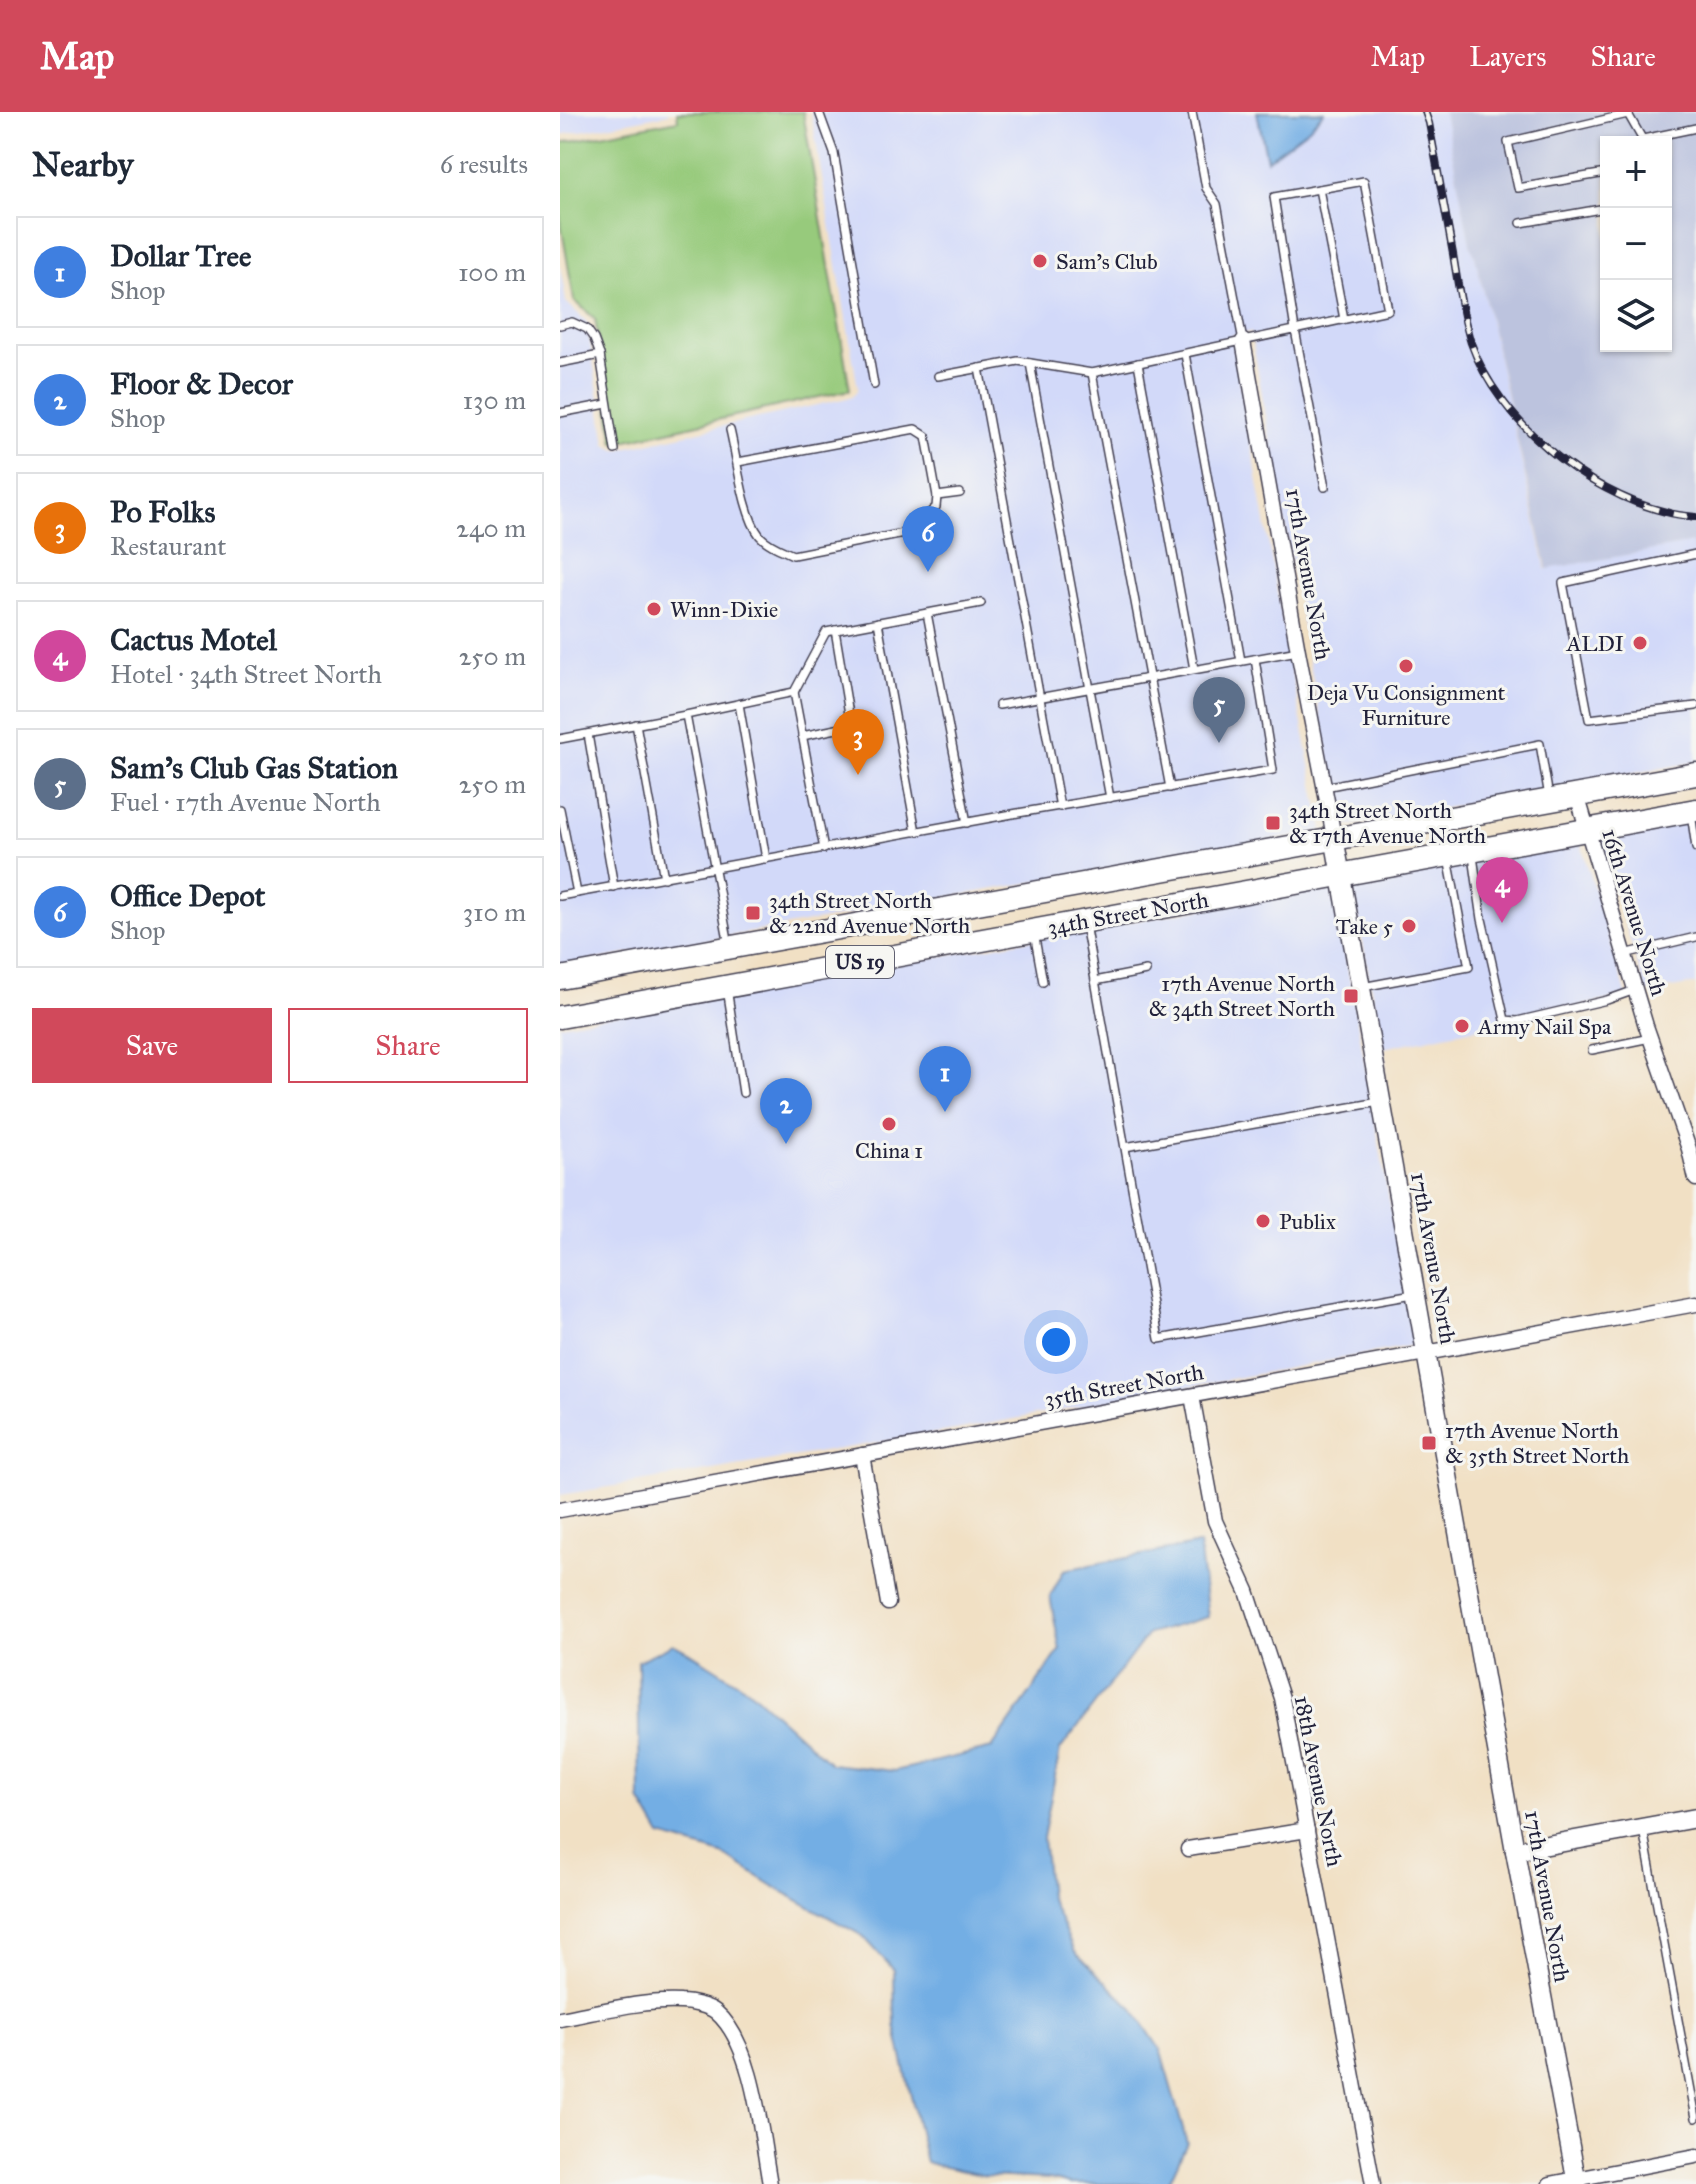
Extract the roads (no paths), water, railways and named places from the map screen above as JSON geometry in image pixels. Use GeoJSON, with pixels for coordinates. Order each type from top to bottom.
{"type":"FeatureCollection","features":[{"type":"Feature","properties":{"kind":"highway","name":"34th Street North"},"geometry":{"type":"LineString","coordinates":[[560,978],[1696,774]]}},
{"type":"Feature","properties":{"kind":"highway","name":"34th Street North"},"geometry":{"type":"LineString","coordinates":[[560,1017],[1693,810]]}},
{"type":"Feature","properties":{"kind":"highway"},"geometry":{"type":"LineString","coordinates":[[727,986],[729,947]]}},
{"type":"Feature","properties":{"kind":"street","name":"17th Avenue North"},"geometry":{"type":"LineString","coordinates":[[1243,341],[1576,2182]]}},
{"type":"Feature","properties":{"kind":"street","name":"16th Avenue North"},"geometry":{"type":"LineString","coordinates":[[1577,795],[1696,1179]]}},
{"type":"Feature","properties":{"kind":"street","name":"35th Street North"},"geometry":{"type":"LineString","coordinates":[[560,1510],[1696,1304]]}},
{"type":"Feature","properties":{"kind":"street","name":"18th Avenue North"},"geometry":{"type":"LineString","coordinates":[[1192,1396],[1215,1521],[1247,1591],[1282,1698],[1373,2184]]}},
{"type":"Feature","properties":{"kind":"street"},"geometry":{"type":"LineString","coordinates":[[862,1455],[888,1603]]}},
{"type":"Feature","properties":{"kind":"street"},"geometry":{"type":"LineString","coordinates":[[1515,1851],[1696,1818]]}},
{"type":"Feature","properties":{"kind":"street"},"geometry":{"type":"LineString","coordinates":[[1188,1849],[1307,1830]]}},
{"type":"Feature","properties":{"kind":"street"},"geometry":{"type":"LineString","coordinates":[[560,2019],[645,2004],[683,2002],[714,2010],[736,2036],[749,2070],[770,2184]]}},
{"type":"Feature","properties":{"kind":"street"},"geometry":{"type":"LineString","coordinates":[[1550,2184],[1576,2182],[1696,2156]]}},
{"type":"Feature","properties":{"kind":"lane"},"geometry":{"type":"LineString","coordinates":[[819,112],[834,153],[874,385]]}},
{"type":"Feature","properties":{"kind":"lane"},"geometry":{"type":"LineString","coordinates":[[1192,112],[1206,188],[1217,204],[1243,341]]}},
{"type":"Feature","properties":{"kind":"lane"},"geometry":{"type":"LineString","coordinates":[[1600,174],[1518,188],[1508,142],[1628,114],[1642,136]]}},
{"type":"Feature","properties":{"kind":"lane"},"geometry":{"type":"LineString","coordinates":[[1661,136],[1696,128]]}},
{"type":"Feature","properties":{"kind":"lane"},"geometry":{"type":"LineString","coordinates":[[938,376],[1018,361],[1092,373],[1185,354],[1243,341],[1295,330],[1344,319],[1388,310],[1364,181],[1274,197],[1295,330],[1325,487]]}},
{"type":"Feature","properties":{"kind":"lane"},"geometry":{"type":"LineString","coordinates":[[1319,189],[1344,319]]}},
{"type":"Feature","properties":{"kind":"lane"},"geometry":{"type":"LineString","coordinates":[[1521,223],[1600,209]]}},
{"type":"Feature","properties":{"kind":"lane"},"geometry":{"type":"LineString","coordinates":[[560,325],[572,322],[587,329],[594,339],[600,355],[615,450]]}},
{"type":"Feature","properties":{"kind":"lane"},"geometry":{"type":"LineString","coordinates":[[1185,354],[1241,661]]}},
{"type":"Feature","properties":{"kind":"lane"},"geometry":{"type":"LineString","coordinates":[[560,363],[600,355]]}},
{"type":"Feature","properties":{"kind":"lane"},"geometry":{"type":"LineString","coordinates":[[1030,363],[1110,798]]}},
{"type":"Feature","properties":{"kind":"lane"},"geometry":{"type":"LineString","coordinates":[[1138,363],[1194,669]]}},
{"type":"Feature","properties":{"kind":"lane"},"geometry":{"type":"LineString","coordinates":[[979,368],[1060,807]]}},
{"type":"Feature","properties":{"kind":"lane"},"geometry":{"type":"LineString","coordinates":[[1092,373],[1170,788]]}},
{"type":"Feature","properties":{"kind":"lane"},"geometry":{"type":"LineString","coordinates":[[560,413],[607,404]]}},
{"type":"Feature","properties":{"kind":"lane"},"geometry":{"type":"LineString","coordinates":[[730,430],[747,514],[761,537],[793,555],[909,532],[936,507],[937,496],[926,436],[915,429],[738,462]]}},
{"type":"Feature","properties":{"kind":"lane"},"geometry":{"type":"LineString","coordinates":[[937,496],[960,493]]}},
{"type":"Feature","properties":{"kind":"lane"},"geometry":{"type":"LineString","coordinates":[[1696,554],[1563,583],[1589,719],[1696,706]]}},
{"type":"Feature","properties":{"kind":"lane"},"geometry":{"type":"LineString","coordinates":[[824,849],[794,692],[826,632],[981,603]]}},
{"type":"Feature","properties":{"kind":"lane"},"geometry":{"type":"LineString","coordinates":[[927,613],[967,823]]}},
{"type":"Feature","properties":{"kind":"lane"},"geometry":{"type":"LineString","coordinates":[[878,622],[916,832]]}},
{"type":"Feature","properties":{"kind":"lane"},"geometry":{"type":"LineString","coordinates":[[802,736],[851,726],[835,630]]}},
{"type":"Feature","properties":{"kind":"lane"},"geometry":{"type":"LineString","coordinates":[[999,705],[1298,651]]}},
{"type":"Feature","properties":{"kind":"lane"},"geometry":{"type":"LineString","coordinates":[[560,896],[1273,770],[1255,659]]}},
{"type":"Feature","properties":{"kind":"lane"},"geometry":{"type":"LineString","coordinates":[[560,739],[794,692]]}},
{"type":"Feature","properties":{"kind":"lane"},"geometry":{"type":"LineString","coordinates":[[739,704],[766,859]]}},
{"type":"Feature","properties":{"kind":"lane"},"geometry":{"type":"LineString","coordinates":[[686,715],[729,947]]}},
{"type":"Feature","properties":{"kind":"lane"},"geometry":{"type":"LineString","coordinates":[[636,724],[664,878]]}},
{"type":"Feature","properties":{"kind":"lane"},"geometry":{"type":"LineString","coordinates":[[588,734],[614,887]]}},
{"type":"Feature","properties":{"kind":"lane"},"geometry":{"type":"LineString","coordinates":[[1325,787],[1540,744],[1549,800]]}},
{"type":"Feature","properties":{"kind":"lane"},"geometry":{"type":"LineString","coordinates":[[560,809],[577,893]]}},
{"type":"Feature","properties":{"kind":"lane"},"geometry":{"type":"LineString","coordinates":[[1693,810],[1696,848]]}},
{"type":"Feature","properties":{"kind":"lane"},"geometry":{"type":"LineString","coordinates":[[1472,851],[1482,919],[1505,1020],[1517,1021],[1607,1000],[1635,990]]}},
{"type":"Feature","properties":{"kind":"lane"},"geometry":{"type":"LineString","coordinates":[[1360,988],[1469,967],[1448,856]]}},
{"type":"Feature","properties":{"kind":"lane"},"geometry":{"type":"LineString","coordinates":[[1085,921],[1159,1339],[1416,1293]]}},
{"type":"Feature","properties":{"kind":"lane"},"geometry":{"type":"LineString","coordinates":[[1033,931],[1043,982]]}},
{"type":"Feature","properties":{"kind":"lane"},"geometry":{"type":"LineString","coordinates":[[1624,954],[1696,937]]}},
{"type":"Feature","properties":{"kind":"lane"},"geometry":{"type":"LineString","coordinates":[[1095,981],[1146,971]]}},
{"type":"Feature","properties":{"kind":"lane"},"geometry":{"type":"LineString","coordinates":[[727,986],[743,1093]]}},
{"type":"Feature","properties":{"kind":"lane"},"geometry":{"type":"LineString","coordinates":[[1592,1050],[1650,1038]]}},
{"type":"Feature","properties":{"kind":"lane"},"geometry":{"type":"LineString","coordinates":[[1125,1147],[1381,1101]]}},
{"type":"Feature","properties":{"kind":"lane"},"geometry":{"type":"LineString","coordinates":[[1642,1828],[1696,2118]]}},
{"type":"Feature","properties":{"kind":"water"},"geometry":{"type":"Polygon","coordinates":[[[1257,112],[1324,112],[1309,128],[1267,160],[1257,112]]]}},
{"type":"Feature","properties":{"kind":"water"},"geometry":{"type":"Polygon","coordinates":[[[1199,1544],[1208,1617],[1148,1634],[1060,1750],[1043,1838],[1049,1896],[1074,1951],[1133,2009],[1160,2049],[1187,2143],[1168,2184],[1070,2184],[1050,2179],[986,2176],[926,2163],[895,2025],[894,1970],[863,1936],[722,1854],[661,1836],[640,1800],[638,1661],[673,1644],[749,1690],[831,1764],[895,1771],[992,1748],[1060,1650],[1050,1597],[1064,1570],[1199,1544]]]}},
{"type":"Feature","properties":{"kind":"railway"},"geometry":{"type":"LineString","coordinates":[[1425,112],[1468,332],[1484,372],[1502,400],[1549,450],[1606,489],[1666,512],[1696,517]]}},
{"type":"Feature","properties":{"kind":"place","name":"Sam's Club"},"geometry":{"type":"Point","coordinates":[1040,261]}},
{"type":"Feature","properties":{"kind":"place","name":"Office Depot"},"geometry":{"type":"Point","coordinates":[928,572]}},
{"type":"Feature","properties":{"kind":"place","name":"Winn-Dixie"},"geometry":{"type":"Point","coordinates":[654,609]}},
{"type":"Feature","properties":{"kind":"place","name":"ALDI"},"geometry":{"type":"Point","coordinates":[1640,643]}},
{"type":"Feature","properties":{"kind":"place","name":"Deja Vu Consignment Furniture"},"geometry":{"type":"Point","coordinates":[1406,666]}},
{"type":"Feature","properties":{"kind":"place","name":"Sam's Club Gas Station"},"geometry":{"type":"Point","coordinates":[1219,743]}},
{"type":"Feature","properties":{"kind":"place","name":"Po Folks"},"geometry":{"type":"Point","coordinates":[858,775]}},
{"type":"Feature","properties":{"kind":"place","name":"34th Street North & 17th Avenue North"},"geometry":{"type":"Point","coordinates":[1273,823]}},
{"type":"Feature","properties":{"kind":"place","name":"34th Street North & 22nd Avenue North"},"geometry":{"type":"Point","coordinates":[753,913]}},
{"type":"Feature","properties":{"kind":"place","name":"Cactus Motel"},"geometry":{"type":"Point","coordinates":[1502,923]}},
{"type":"Feature","properties":{"kind":"place","name":"Take 5"},"geometry":{"type":"Point","coordinates":[1409,926]}},
{"type":"Feature","properties":{"kind":"place","name":"17th Avenue North & 34th Street North"},"geometry":{"type":"Point","coordinates":[1351,996]}},
{"type":"Feature","properties":{"kind":"place","name":"Army Nail Spa"},"geometry":{"type":"Point","coordinates":[1462,1026]}},
{"type":"Feature","properties":{"kind":"place","name":"Dollar Tree"},"geometry":{"type":"Point","coordinates":[945,1112]}},
{"type":"Feature","properties":{"kind":"place","name":"China 1"},"geometry":{"type":"Point","coordinates":[889,1124]}},
{"type":"Feature","properties":{"kind":"place","name":"Floor & Decor"},"geometry":{"type":"Point","coordinates":[786,1144]}},
{"type":"Feature","properties":{"kind":"place","name":"Publix"},"geometry":{"type":"Point","coordinates":[1263,1221]}},
{"type":"Feature","properties":{"kind":"place","name":"17th Avenue North & 35th Street North"},"geometry":{"type":"Point","coordinates":[1429,1443]}}]}
